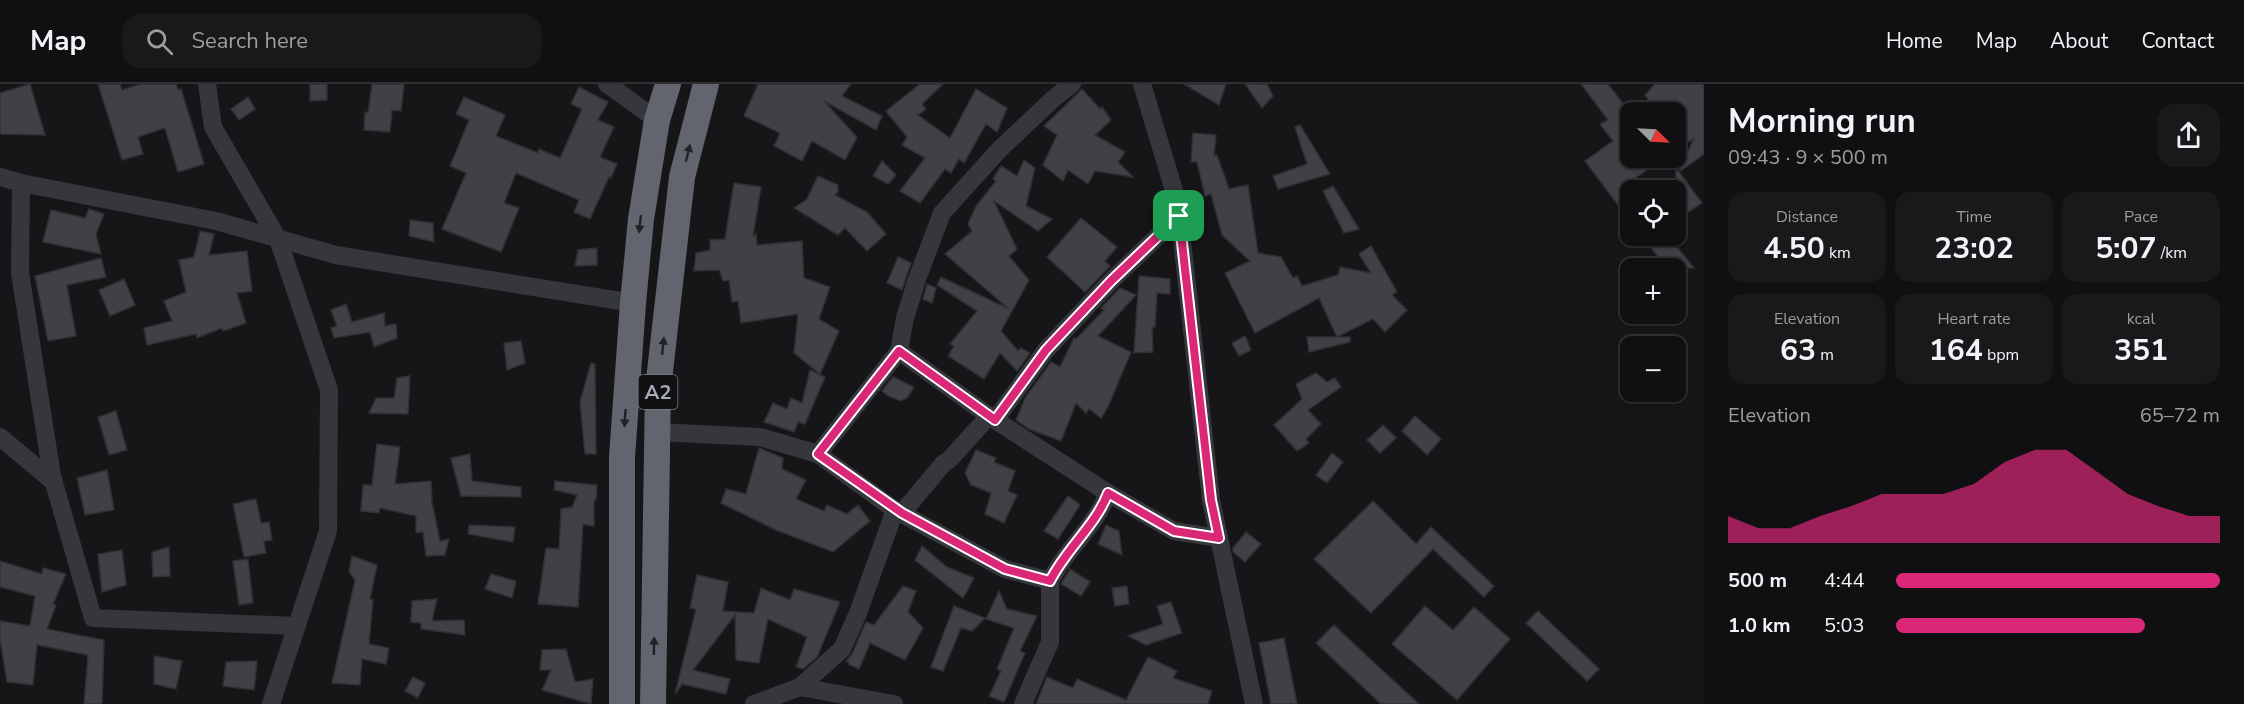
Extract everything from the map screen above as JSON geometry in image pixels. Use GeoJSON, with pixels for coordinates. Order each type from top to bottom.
{"type":"FeatureCollection","features":[{"type":"Feature","properties":{"kind":"highway","name":"A2"},"geometry":{"type":"LineString","coordinates":[[622,704],[622,457],[633,303],[641,219],[657,120],[668,84]]}},
{"type":"Feature","properties":{"kind":"highway","name":"A2"},"geometry":{"type":"LineString","coordinates":[[653,704],[658,389],[682,177],[706,84]]}},
{"type":"Feature","properties":{"kind":"street"},"geometry":{"type":"LineString","coordinates":[[207,84],[213,127],[279,239],[329,390],[328,531],[271,704]]}},
{"type":"Feature","properties":{"kind":"street"},"geometry":{"type":"LineString","coordinates":[[607,84],[657,120]]}},
{"type":"Feature","properties":{"kind":"street"},"geometry":{"type":"LineString","coordinates":[[818,454],[899,351],[905,318],[917,279],[942,213],[999,150],[1072,84]]}},
{"type":"Feature","properties":{"kind":"street"},"geometry":{"type":"LineString","coordinates":[[1142,84],[1178,204],[1211,500],[1254,704]]}},
{"type":"Feature","properties":{"kind":"street"},"geometry":{"type":"LineString","coordinates":[[0,177],[216,221],[343,256],[633,303]]}},
{"type":"Feature","properties":{"kind":"street"},"geometry":{"type":"LineString","coordinates":[[21,183],[20,273],[54,482],[93,618],[297,626]]}},
{"type":"Feature","properties":{"kind":"street"},"geometry":{"type":"LineString","coordinates":[[754,704],[800,687],[842,649],[899,512],[943,464],[992,418],[1046,350],[1111,281],[1179,216]]}},
{"type":"Feature","properties":{"kind":"street"},"geometry":{"type":"LineString","coordinates":[[899,351],[992,418],[1108,493],[1174,531],[1219,538]]}},
{"type":"Feature","properties":{"kind":"street"},"geometry":{"type":"LineString","coordinates":[[657,432],[760,437],[818,454],[899,512],[1005,569],[1050,581]]}},
{"type":"Feature","properties":{"kind":"street"},"geometry":{"type":"LineString","coordinates":[[0,437],[54,482]]}},
{"type":"Feature","properties":{"kind":"street"},"geometry":{"type":"LineString","coordinates":[[1023,704],[1050,642],[1050,581],[1059,563],[1103,507],[1108,493]]}},
{"type":"Feature","properties":{"kind":"street"},"geometry":{"type":"LineString","coordinates":[[800,687],[894,704]]}},
{"type":"Feature","properties":{"kind":"building"},"geometry":{"type":"Polygon","coordinates":[[[30,84],[45,135],[0,134],[0,93],[30,84]]]}},
{"type":"Feature","properties":{"kind":"building"},"geometry":{"type":"Polygon","coordinates":[[[98,84],[120,84],[122,90],[140,84],[176,84],[178,90],[181,89],[204,164],[178,172],[165,128],[138,137],[143,154],[122,160],[98,84]]]}},
{"type":"Feature","properties":{"kind":"building"},"geometry":{"type":"Polygon","coordinates":[[[310,84],[327,84],[327,100],[310,101],[310,84]]]}},
{"type":"Feature","properties":{"kind":"building"},"geometry":{"type":"Polygon","coordinates":[[[372,84],[404,84],[401,111],[392,110],[390,132],[364,130],[365,112],[368,113],[372,84]]]}},
{"type":"Feature","properties":{"kind":"building"},"geometry":{"type":"Polygon","coordinates":[[[758,84],[851,84],[842,96],[882,116],[876,130],[824,101],[857,137],[845,160],[812,141],[802,161],[774,146],[780,133],[744,116],[758,84]]]}},
{"type":"Feature","properties":{"kind":"building"},"geometry":{"type":"Polygon","coordinates":[[[920,84],[943,84],[922,104],[926,109],[918,115],[950,138],[976,89],[1007,108],[997,132],[986,124],[964,163],[959,159],[951,173],[945,169],[920,203],[900,191],[925,158],[902,145],[907,137],[886,111],[920,84]]]}},
{"type":"Feature","properties":{"kind":"building"},"geometry":{"type":"Polygon","coordinates":[[[1184,84],[1226,84],[1219,105],[1184,84]]]}},
{"type":"Feature","properties":{"kind":"building"},"geometry":{"type":"Polygon","coordinates":[[[1245,84],[1267,84],[1273,96],[1262,108],[1245,84]]]}},
{"type":"Feature","properties":{"kind":"building"},"geometry":{"type":"Polygon","coordinates":[[[1581,84],[1608,84],[1622,102],[1620,168],[1650,168],[1632,180],[1620,180],[1620,208],[1585,161],[1613,141],[1600,124],[1608,120],[1581,84]]]}},
{"type":"Feature","properties":{"kind":"building"},"geometry":{"type":"Polygon","coordinates":[[[1655,84],[1704,84],[1704,154],[1686,167],[1686,156],[1694,138],[1689,142],[1686,138],[1686,102],[1650,102],[1645,95],[1655,84]]]}},
{"type":"Feature","properties":{"kind":"building"},"geometry":{"type":"Polygon","coordinates":[[[579,87],[608,102],[598,120],[614,127],[600,157],[617,164],[590,219],[574,212],[579,200],[516,173],[504,203],[519,208],[501,252],[442,229],[466,173],[450,166],[469,120],[456,114],[464,97],[505,115],[496,136],[538,153],[539,149],[560,158],[582,109],[571,104],[579,87]]]}},
{"type":"Feature","properties":{"kind":"building"},"geometry":{"type":"Polygon","coordinates":[[[1082,89],[1100,109],[1102,107],[1111,120],[1095,135],[1125,152],[1118,162],[1133,177],[1095,171],[1088,184],[1068,170],[1063,181],[1043,165],[1057,135],[1044,126],[1082,89]]]}},
{"type":"Feature","properties":{"kind":"building"},"geometry":{"type":"Polygon","coordinates":[[[248,97],[255,109],[239,120],[231,109],[248,97]]]}},
{"type":"Feature","properties":{"kind":"building"},"geometry":{"type":"Polygon","coordinates":[[[1300,125],[1330,174],[1278,189],[1273,176],[1307,164],[1295,127],[1300,125]]]}},
{"type":"Feature","properties":{"kind":"building"},"geometry":{"type":"Polygon","coordinates":[[[1193,133],[1216,135],[1214,156],[1217,155],[1229,189],[1248,185],[1258,253],[1281,257],[1293,278],[1297,276],[1302,286],[1338,275],[1340,267],[1371,273],[1359,254],[1371,246],[1397,292],[1392,295],[1407,310],[1385,332],[1373,319],[1337,337],[1319,298],[1255,333],[1225,273],[1250,261],[1222,235],[1211,194],[1205,196],[1197,162],[1191,162],[1193,133]]]}},
{"type":"Feature","properties":{"kind":"building"},"geometry":{"type":"Polygon","coordinates":[[[1024,160],[1035,168],[1026,206],[1052,219],[1038,231],[994,201],[1017,249],[1009,256],[1029,280],[1001,331],[1018,351],[1021,348],[1030,353],[1017,371],[1000,353],[984,379],[948,356],[954,346],[950,344],[977,311],[937,285],[941,277],[1009,309],[945,254],[972,231],[968,224],[976,206],[996,181],[993,179],[1001,166],[1017,176],[1024,160]]]}},
{"type":"Feature","properties":{"kind":"building"},"geometry":{"type":"Polygon","coordinates":[[[882,161],[896,175],[888,184],[873,176],[882,161]]]}},
{"type":"Feature","properties":{"kind":"building"},"geometry":{"type":"Polygon","coordinates":[[[1676,168],[1685,180],[1676,180],[1676,168]]]}},
{"type":"Feature","properties":{"kind":"building"},"geometry":{"type":"Polygon","coordinates":[[[818,176],[838,185],[838,192],[835,195],[867,212],[886,234],[867,251],[845,228],[838,235],[794,208],[807,199],[818,176]]]}},
{"type":"Feature","properties":{"kind":"building"},"geometry":{"type":"Polygon","coordinates":[[[1686,181],[1702,203],[1686,213],[1686,181]]]}},
{"type":"Feature","properties":{"kind":"building"},"geometry":{"type":"Polygon","coordinates":[[[734,183],[761,187],[753,236],[756,234],[757,245],[802,241],[804,278],[830,287],[819,319],[839,331],[820,374],[794,353],[798,314],[741,323],[738,301],[732,302],[729,280],[723,281],[719,270],[694,271],[696,253],[710,250],[710,240],[725,239],[734,183]]]}},
{"type":"Feature","properties":{"kind":"building"},"geometry":{"type":"Polygon","coordinates":[[[1333,186],[1359,229],[1344,233],[1323,191],[1333,186]]]}},
{"type":"Feature","properties":{"kind":"building"},"geometry":{"type":"Polygon","coordinates":[[[89,209],[104,214],[96,234],[101,254],[43,242],[51,210],[85,218],[89,209]]]}},
{"type":"Feature","properties":{"kind":"building"},"geometry":{"type":"Polygon","coordinates":[[[1081,218],[1117,247],[1105,261],[1110,266],[1085,292],[1047,257],[1081,218]]]}},
{"type":"Feature","properties":{"kind":"building"},"geometry":{"type":"Polygon","coordinates":[[[410,220],[433,223],[434,242],[409,236],[410,220]]]}},
{"type":"Feature","properties":{"kind":"building"},"geometry":{"type":"Polygon","coordinates":[[[200,231],[214,234],[209,255],[247,251],[252,291],[237,293],[246,323],[223,331],[222,328],[197,338],[196,334],[147,345],[144,328],[172,321],[164,301],[186,292],[179,260],[194,257],[200,231]]]}},
{"type":"Feature","properties":{"kind":"building"},"geometry":{"type":"Polygon","coordinates":[[[1650,246],[1676,246],[1686,258],[1659,258],[1650,246]]]}},
{"type":"Feature","properties":{"kind":"building"},"geometry":{"type":"Polygon","coordinates":[[[597,248],[597,265],[575,266],[578,250],[597,248]]]}},
{"type":"Feature","properties":{"kind":"building"},"geometry":{"type":"Polygon","coordinates":[[[898,257],[911,263],[902,290],[887,283],[898,257]]]}},
{"type":"Feature","properties":{"kind":"building"},"geometry":{"type":"Polygon","coordinates":[[[101,258],[106,277],[67,285],[76,336],[48,341],[35,276],[101,258]]]}},
{"type":"Feature","properties":{"kind":"building"},"geometry":{"type":"Polygon","coordinates":[[[1686,258],[1694,268],[1686,268],[1686,258]]]}},
{"type":"Feature","properties":{"kind":"building"},"geometry":{"type":"Polygon","coordinates":[[[1139,276],[1170,279],[1170,294],[1157,293],[1155,327],[1152,327],[1153,352],[1134,353],[1139,276]]]}},
{"type":"Feature","properties":{"kind":"building"},"geometry":{"type":"Polygon","coordinates":[[[124,279],[135,305],[110,316],[99,290],[124,279]]]}},
{"type":"Feature","properties":{"kind":"building"},"geometry":{"type":"Polygon","coordinates":[[[927,284],[936,288],[932,303],[923,299],[927,284]]]}},
{"type":"Feature","properties":{"kind":"building"},"geometry":{"type":"Polygon","coordinates":[[[1120,288],[1136,295],[1098,336],[1131,352],[1108,407],[1101,418],[1089,409],[1086,413],[1076,403],[1061,441],[1029,429],[1016,420],[1025,398],[1051,362],[1060,367],[1074,338],[1076,339],[1104,310],[1101,308],[1120,288]]]}},
{"type":"Feature","properties":{"kind":"building"},"geometry":{"type":"Polygon","coordinates":[[[346,304],[352,322],[384,313],[385,326],[396,324],[397,338],[374,347],[370,332],[334,338],[331,328],[337,326],[331,310],[346,304]]]}},
{"type":"Feature","properties":{"kind":"building"},"geometry":{"type":"Polygon","coordinates":[[[1245,336],[1251,350],[1239,356],[1232,343],[1245,336]]]}},
{"type":"Feature","properties":{"kind":"building"},"geometry":{"type":"Polygon","coordinates":[[[1307,337],[1350,337],[1350,342],[1309,352],[1307,337]]]}},
{"type":"Feature","properties":{"kind":"building"},"geometry":{"type":"Polygon","coordinates":[[[521,341],[525,363],[507,370],[504,343],[521,341]]]}},
{"type":"Feature","properties":{"kind":"building"},"geometry":{"type":"Polygon","coordinates":[[[591,363],[595,364],[596,454],[585,454],[580,402],[591,363]]]}},
{"type":"Feature","properties":{"kind":"building"},"geometry":{"type":"Polygon","coordinates":[[[810,370],[825,377],[805,424],[798,422],[794,432],[764,422],[773,403],[787,409],[791,398],[802,403],[810,370]]]}},
{"type":"Feature","properties":{"kind":"building"},"geometry":{"type":"Polygon","coordinates":[[[1316,373],[1327,382],[1335,378],[1341,387],[1308,410],[1321,424],[1306,439],[1309,443],[1297,451],[1274,425],[1302,399],[1296,384],[1316,373]]]}},
{"type":"Feature","properties":{"kind":"building"},"geometry":{"type":"Polygon","coordinates":[[[410,376],[408,414],[369,413],[376,398],[394,398],[397,378],[410,376]]]}},
{"type":"Feature","properties":{"kind":"building"},"geometry":{"type":"Polygon","coordinates":[[[893,377],[914,387],[908,397],[901,401],[882,391],[893,377]]]}},
{"type":"Feature","properties":{"kind":"building"},"geometry":{"type":"Polygon","coordinates":[[[116,411],[127,450],[109,455],[98,417],[116,411]]]}},
{"type":"Feature","properties":{"kind":"building"},"geometry":{"type":"Polygon","coordinates":[[[1415,416],[1441,439],[1427,455],[1402,431],[1415,416]]]}},
{"type":"Feature","properties":{"kind":"building"},"geometry":{"type":"Polygon","coordinates":[[[1383,425],[1396,438],[1380,453],[1367,440],[1383,425]]]}},
{"type":"Feature","properties":{"kind":"building"},"geometry":{"type":"Polygon","coordinates":[[[377,444],[400,447],[395,484],[431,481],[432,502],[440,541],[449,539],[445,555],[426,556],[423,532],[416,533],[416,516],[380,508],[379,513],[361,511],[363,485],[372,485],[377,444]]]}},
{"type":"Feature","properties":{"kind":"building"},"geometry":{"type":"Polygon","coordinates":[[[759,448],[783,458],[782,469],[806,480],[796,499],[824,511],[827,505],[847,514],[858,505],[870,521],[833,552],[776,530],[721,503],[726,489],[746,494],[759,448]]]}},
{"type":"Feature","properties":{"kind":"building"},"geometry":{"type":"Polygon","coordinates":[[[976,450],[996,458],[994,462],[1015,471],[1008,491],[1017,495],[1004,523],[985,514],[991,493],[971,485],[965,473],[976,450]]]}},
{"type":"Feature","properties":{"kind":"building"},"geometry":{"type":"Polygon","coordinates":[[[1332,453],[1343,462],[1327,483],[1316,475],[1332,453]]]}},
{"type":"Feature","properties":{"kind":"building"},"geometry":{"type":"Polygon","coordinates":[[[470,454],[472,481],[521,487],[521,497],[461,496],[451,458],[470,454]]]}},
{"type":"Feature","properties":{"kind":"building"},"geometry":{"type":"Polygon","coordinates":[[[107,470],[114,510],[85,515],[77,478],[107,470]]]}},
{"type":"Feature","properties":{"kind":"building"},"geometry":{"type":"Polygon","coordinates":[[[555,481],[597,485],[596,500],[594,500],[594,526],[583,524],[578,607],[538,604],[546,548],[559,549],[561,509],[572,507],[577,495],[554,490],[555,481]]]}},
{"type":"Feature","properties":{"kind":"building"},"geometry":{"type":"Polygon","coordinates":[[[1068,496],[1080,505],[1058,539],[1044,531],[1068,496]]]}},
{"type":"Feature","properties":{"kind":"building"},"geometry":{"type":"Polygon","coordinates":[[[256,499],[261,523],[269,522],[272,540],[264,541],[266,553],[244,557],[233,504],[256,499]]]}},
{"type":"Feature","properties":{"kind":"building"},"geometry":{"type":"Polygon","coordinates":[[[1373,501],[1416,544],[1431,527],[1494,586],[1484,597],[1433,549],[1371,613],[1314,559],[1373,501]]]}},
{"type":"Feature","properties":{"kind":"building"},"geometry":{"type":"Polygon","coordinates":[[[469,525],[515,527],[513,542],[468,534],[469,525]]]}},
{"type":"Feature","properties":{"kind":"building"},"geometry":{"type":"Polygon","coordinates":[[[1106,525],[1119,531],[1122,555],[1098,544],[1106,525]]]}},
{"type":"Feature","properties":{"kind":"building"},"geometry":{"type":"Polygon","coordinates":[[[1246,532],[1261,544],[1245,562],[1233,552],[1233,548],[1246,532]]]}},
{"type":"Feature","properties":{"kind":"building"},"geometry":{"type":"Polygon","coordinates":[[[922,546],[947,567],[974,578],[963,598],[915,560],[922,546]]]}},
{"type":"Feature","properties":{"kind":"building"},"geometry":{"type":"Polygon","coordinates":[[[169,547],[170,576],[153,577],[152,552],[169,547]]]}},
{"type":"Feature","properties":{"kind":"building"},"geometry":{"type":"Polygon","coordinates":[[[122,550],[126,585],[102,592],[98,554],[122,550]]]}},
{"type":"Feature","properties":{"kind":"building"},"geometry":{"type":"Polygon","coordinates":[[[352,556],[377,565],[370,599],[373,600],[369,644],[389,648],[386,664],[362,659],[360,685],[332,683],[355,580],[349,571],[352,556]]]}},
{"type":"Feature","properties":{"kind":"building"},"geometry":{"type":"Polygon","coordinates":[[[248,559],[253,603],[239,605],[233,561],[248,559]]]}},
{"type":"Feature","properties":{"kind":"building"},"geometry":{"type":"Polygon","coordinates":[[[0,561],[42,574],[43,568],[66,574],[53,604],[56,605],[47,629],[104,640],[102,704],[84,704],[88,655],[37,645],[33,685],[7,682],[0,640],[0,621],[30,626],[35,596],[0,587],[0,561]]]}},
{"type":"Feature","properties":{"kind":"building"},"geometry":{"type":"Polygon","coordinates":[[[1070,569],[1090,582],[1081,596],[1061,584],[1070,569]]]}},
{"type":"Feature","properties":{"kind":"building"},"geometry":{"type":"Polygon","coordinates":[[[491,574],[516,581],[512,598],[485,589],[491,574]]]}},
{"type":"Feature","properties":{"kind":"building"},"geometry":{"type":"Polygon","coordinates":[[[697,575],[728,582],[723,611],[754,613],[761,588],[790,600],[794,589],[840,602],[817,657],[803,669],[796,667],[807,637],[768,619],[759,663],[736,660],[735,615],[693,670],[730,679],[726,694],[682,684],[675,694],[696,609],[690,608],[697,575]]]}},
{"type":"Feature","properties":{"kind":"building"},"geometry":{"type":"Polygon","coordinates":[[[903,586],[916,591],[908,612],[923,628],[905,660],[870,643],[859,669],[848,664],[849,662],[846,661],[852,654],[866,622],[874,625],[903,586]]]}},
{"type":"Feature","properties":{"kind":"building"},"geometry":{"type":"Polygon","coordinates":[[[1127,586],[1129,604],[1115,606],[1112,588],[1127,586]]]}},
{"type":"Feature","properties":{"kind":"building"},"geometry":{"type":"Polygon","coordinates":[[[999,591],[1007,609],[1037,616],[1020,651],[1025,653],[1004,702],[989,696],[1001,671],[997,669],[1014,628],[986,619],[999,591]]]}},
{"type":"Feature","properties":{"kind":"building"},"geometry":{"type":"Polygon","coordinates":[[[437,599],[432,621],[464,620],[465,635],[421,629],[421,623],[411,622],[412,601],[437,599]]]}},
{"type":"Feature","properties":{"kind":"building"},"geometry":{"type":"Polygon","coordinates":[[[1171,602],[1182,633],[1146,645],[1128,636],[1163,624],[1157,606],[1171,602]]]}},
{"type":"Feature","properties":{"kind":"building"},"geometry":{"type":"Polygon","coordinates":[[[954,606],[985,618],[972,631],[961,628],[943,671],[931,667],[954,606]]]}},
{"type":"Feature","properties":{"kind":"building"},"geometry":{"type":"Polygon","coordinates":[[[1425,606],[1453,630],[1474,607],[1510,639],[1457,700],[1392,644],[1425,606]]]}},
{"type":"Feature","properties":{"kind":"building"},"geometry":{"type":"Polygon","coordinates":[[[1538,611],[1599,669],[1587,681],[1526,623],[1538,611]]]}},
{"type":"Feature","properties":{"kind":"building"},"geometry":{"type":"Polygon","coordinates":[[[1334,625],[1419,704],[1381,704],[1316,643],[1334,625]]]}},
{"type":"Feature","properties":{"kind":"building"},"geometry":{"type":"Polygon","coordinates":[[[1284,638],[1297,704],[1271,704],[1259,643],[1284,638]]]}},
{"type":"Feature","properties":{"kind":"building"},"geometry":{"type":"Polygon","coordinates":[[[566,649],[575,682],[593,679],[591,704],[542,690],[551,670],[540,670],[542,650],[566,649]]]}},
{"type":"Feature","properties":{"kind":"building"},"geometry":{"type":"Polygon","coordinates":[[[154,656],[182,661],[176,689],[154,684],[154,656]]]}},
{"type":"Feature","properties":{"kind":"building"},"geometry":{"type":"Polygon","coordinates":[[[1148,657],[1177,671],[1173,678],[1212,691],[1208,704],[1036,704],[1047,677],[1073,688],[1077,679],[1126,700],[1148,657]]]}},
{"type":"Feature","properties":{"kind":"building"},"geometry":{"type":"Polygon","coordinates":[[[257,661],[254,690],[223,686],[226,662],[257,661]]]}},
{"type":"Feature","properties":{"kind":"building"},"geometry":{"type":"Polygon","coordinates":[[[413,677],[425,683],[418,698],[405,691],[413,677]]]}},
{"type":"Feature","properties":{"kind":"route"},"geometry":{"type":"LineString","coordinates":[[1179,216],[1211,500],[1219,538],[1174,531],[1108,493],[1103,507],[1059,563],[1050,581],[1005,569],[895,510],[818,454],[899,351],[995,420],[1046,350],[1111,281],[1179,216]]}}]}
